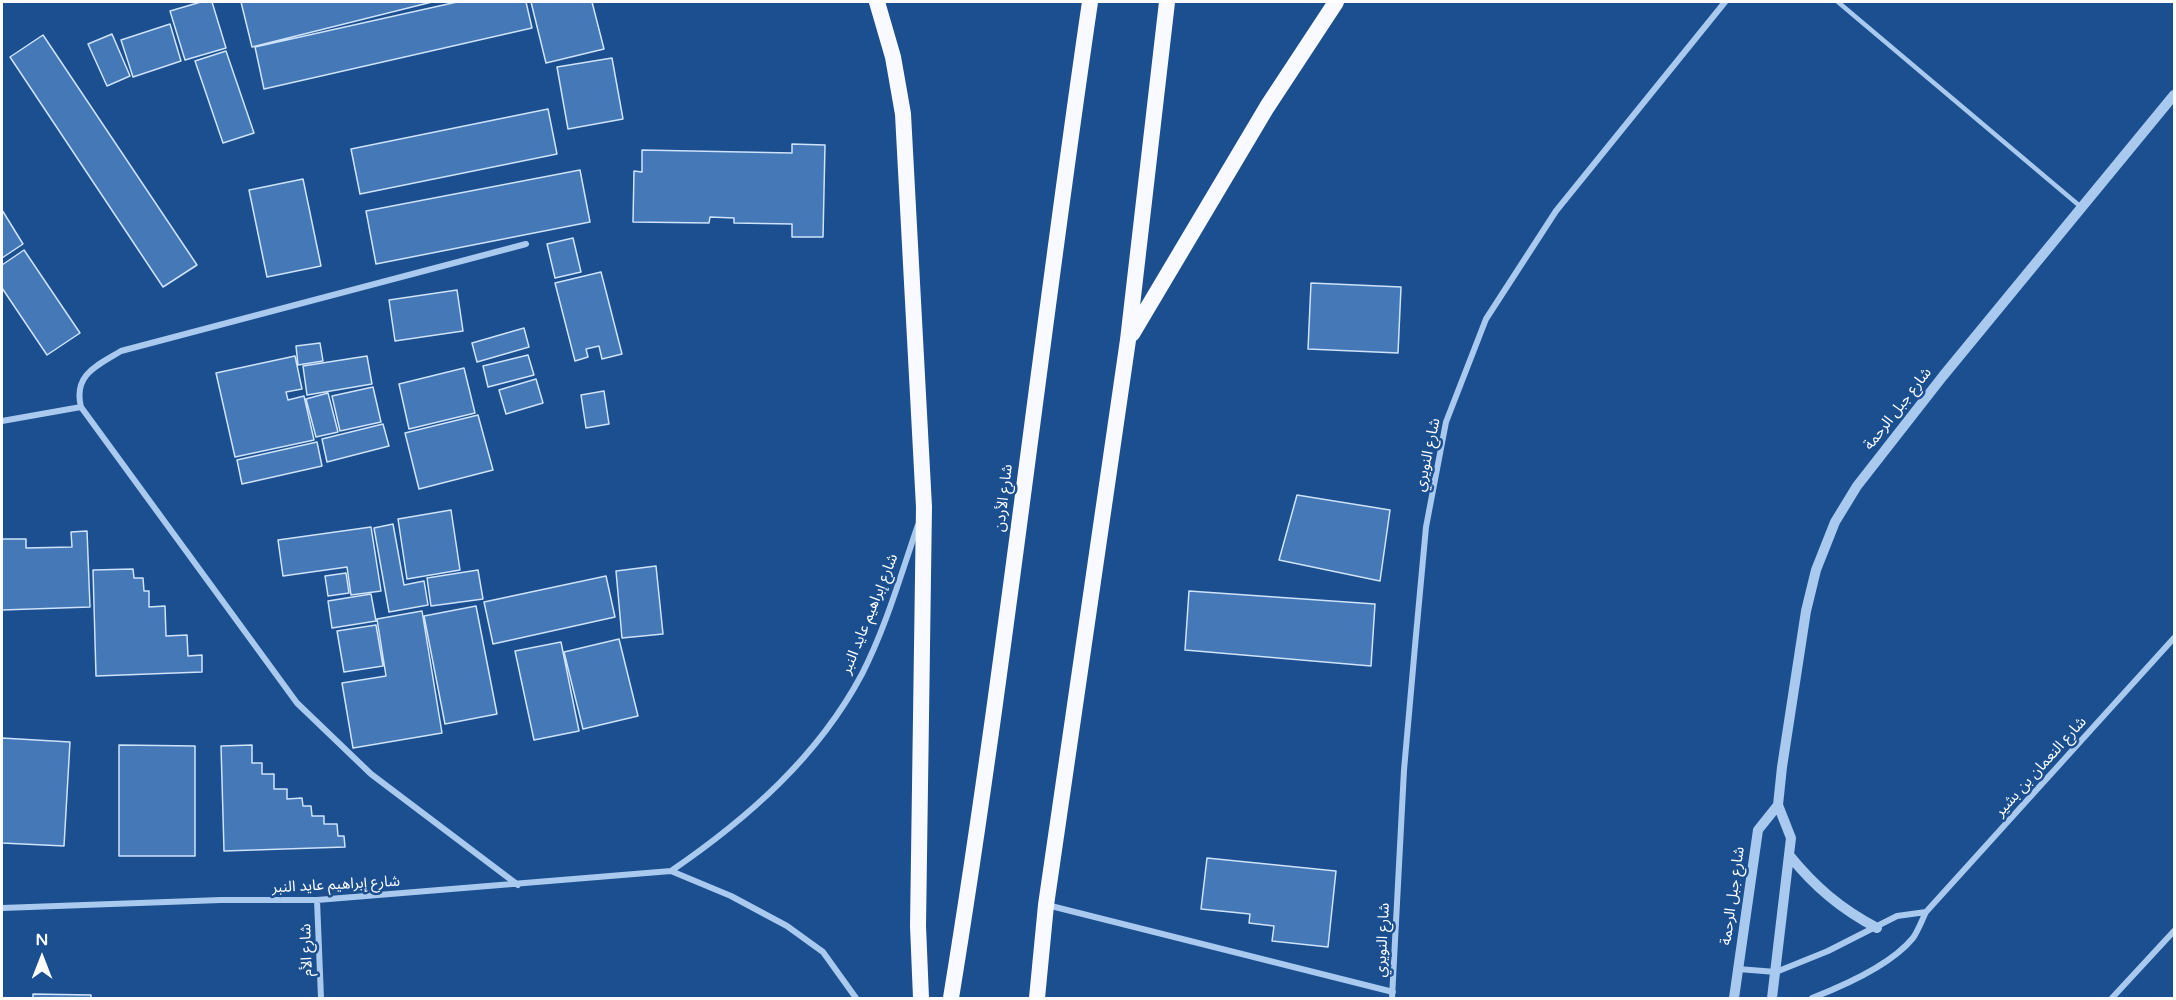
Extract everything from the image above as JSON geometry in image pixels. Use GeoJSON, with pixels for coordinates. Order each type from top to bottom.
{"type":"FeatureCollection","features":[{"type":"Feature","properties":{"kind":"highway"},"geometry":{"type":"LineString","coordinates":[[878,2],[893,57],[903,114],[924,507],[918,926],[921,999]]}},
{"type":"Feature","properties":{"kind":"highway","name":"شارع الأردن"},"geometry":{"type":"LineString","coordinates":[[951,999],[979,826],[1059,210],[1090,2]]}},
{"type":"Feature","properties":{"kind":"highway"},"geometry":{"type":"LineString","coordinates":[[1036,999],[1046,905],[1128,340],[1167,2]]}},
{"type":"Feature","properties":{"kind":"highway"},"geometry":{"type":"LineString","coordinates":[[1128,340],[1267,107],[1336,2]]}},
{"type":"Feature","properties":{"kind":"street","name":"شارع النويري"},"geometry":{"type":"LineString","coordinates":[[1393,995],[1404,770],[1414,646],[1426,526],[1446,422],[1486,319],[1556,211],[1725,2]]}},
{"type":"Feature","properties":{"kind":"street","name":"شارع جبل الرحمة"},"geometry":{"type":"LineString","coordinates":[[1772,999],[1791,838],[1778,805],[1806,611],[1816,570],[1835,522],[1857,486],[2175,95]]}},
{"type":"Feature","properties":{"kind":"street"},"geometry":{"type":"LineString","coordinates":[[518,885],[371,774],[297,703],[81,407],[77,393],[83,378],[95,366],[121,351],[526,244]]}},
{"type":"Feature","properties":{"kind":"street"},"geometry":{"type":"LineString","coordinates":[[2,421],[81,407]]}},
{"type":"Feature","properties":{"kind":"street","name":"شارع إبراهيم عايد النبر"},"geometry":{"type":"LineString","coordinates":[[671,871],[765,800],[819,740],[861,674],[887,612],[924,507]]}},
{"type":"Feature","properties":{"kind":"street","name":"شارع النعمان بن بشير"},"geometry":{"type":"LineString","coordinates":[[1812,999],[1847,984],[1882,963],[1913,938],[1926,912],[2175,638]]}},
{"type":"Feature","properties":{"kind":"street","name":"شارع جبل الرحمة"},"geometry":{"type":"LineString","coordinates":[[1734,999],[1758,830],[1778,805]]}},
{"type":"Feature","properties":{"kind":"street"},"geometry":{"type":"LineString","coordinates":[[1789,855],[1813,885],[1832,900],[1877,928]]}},
{"type":"Feature","properties":{"kind":"street","name":"شارع إبراهيم عايد النبر"},"geometry":{"type":"LineString","coordinates":[[2,908],[221,900],[317,900],[671,871],[731,896],[796,932],[823,952],[855,999]]}},
{"type":"Feature","properties":{"kind":"street","name":"شارع الأم"},"geometry":{"type":"LineString","coordinates":[[317,900],[321,999]]}},
{"type":"Feature","properties":{"kind":"street"},"geometry":{"type":"LineString","coordinates":[[1046,905],[1393,995]]}},
{"type":"Feature","properties":{"kind":"street"},"geometry":{"type":"LineString","coordinates":[[1738,969],[1776,972],[1877,928],[1897,916],[1926,912]]}},
{"type":"Feature","properties":{"kind":"street"},"geometry":{"type":"LineString","coordinates":[[2112,999],[2175,931]]}},
{"type":"Feature","properties":{"kind":"lane"},"geometry":{"type":"LineString","coordinates":[[1838,2],[2082,208]]}},
{"type":"Feature","properties":{"kind":"building"},"geometry":{"type":"Polygon","coordinates":[[[201,2],[212,2],[226,48],[185,60],[170,11],[201,2]]]}},
{"type":"Feature","properties":{"kind":"building"},"geometry":{"type":"Polygon","coordinates":[[[241,2],[432,2],[252,47],[241,2]]]}},
{"type":"Feature","properties":{"kind":"building"},"geometry":{"type":"Polygon","coordinates":[[[457,2],[526,2],[532,28],[264,89],[255,47],[457,2]]]}},
{"type":"Feature","properties":{"kind":"building"},"geometry":{"type":"Polygon","coordinates":[[[531,2],[592,2],[604,49],[546,63],[531,2]]]}},
{"type":"Feature","properties":{"kind":"building"},"geometry":{"type":"Polygon","coordinates":[[[170,24],[181,61],[133,77],[121,40],[170,24]]]}},
{"type":"Feature","properties":{"kind":"building"},"geometry":{"type":"Polygon","coordinates":[[[112,34],[130,76],[107,86],[88,44],[112,34]]]}},
{"type":"Feature","properties":{"kind":"building"},"geometry":{"type":"Polygon","coordinates":[[[43,35],[197,265],[163,287],[10,57],[43,35]]]}},
{"type":"Feature","properties":{"kind":"building"},"geometry":{"type":"Polygon","coordinates":[[[226,51],[254,133],[223,143],[195,61],[226,51]]]}},
{"type":"Feature","properties":{"kind":"building"},"geometry":{"type":"Polygon","coordinates":[[[612,58],[623,119],[568,129],[557,67],[612,58]]]}},
{"type":"Feature","properties":{"kind":"building"},"geometry":{"type":"Polygon","coordinates":[[[548,109],[557,154],[360,194],[351,149],[548,109]]]}},
{"type":"Feature","properties":{"kind":"building"},"geometry":{"type":"Polygon","coordinates":[[[792,144],[825,145],[823,237],[792,237],[792,224],[734,223],[734,218],[710,217],[709,223],[633,222],[634,171],[642,172],[642,150],[792,153],[792,144]]]}},
{"type":"Feature","properties":{"kind":"building"},"geometry":{"type":"Polygon","coordinates":[[[580,170],[590,222],[376,264],[366,211],[580,170]]]}},
{"type":"Feature","properties":{"kind":"building"},"geometry":{"type":"Polygon","coordinates":[[[303,179],[321,266],[267,277],[249,190],[303,179]]]}},
{"type":"Feature","properties":{"kind":"building"},"geometry":{"type":"Polygon","coordinates":[[[2,210],[23,244],[2,258],[2,210]]]}},
{"type":"Feature","properties":{"kind":"building"},"geometry":{"type":"Polygon","coordinates":[[[573,238],[581,272],[555,278],[547,244],[573,238]]]}},
{"type":"Feature","properties":{"kind":"building"},"geometry":{"type":"Polygon","coordinates":[[[24,250],[80,333],[47,355],[2,288],[2,265],[24,250]]]}},
{"type":"Feature","properties":{"kind":"building"},"geometry":{"type":"Polygon","coordinates":[[[601,272],[622,354],[602,359],[599,346],[586,349],[588,357],[575,361],[555,283],[601,272]]]}},
{"type":"Feature","properties":{"kind":"building"},"geometry":{"type":"Polygon","coordinates":[[[1311,283],[1401,287],[1398,353],[1308,349],[1311,283]]]}},
{"type":"Feature","properties":{"kind":"building"},"geometry":{"type":"Polygon","coordinates":[[[457,290],[463,331],[395,341],[389,300],[457,290]]]}},
{"type":"Feature","properties":{"kind":"building"},"geometry":{"type":"Polygon","coordinates":[[[524,328],[529,347],[477,362],[472,343],[524,328]]]}},
{"type":"Feature","properties":{"kind":"building"},"geometry":{"type":"Polygon","coordinates":[[[320,343],[323,361],[298,365],[296,346],[320,343]]]}},
{"type":"Feature","properties":{"kind":"building"},"geometry":{"type":"Polygon","coordinates":[[[528,355],[534,375],[488,387],[483,366],[528,355]]]}},
{"type":"Feature","properties":{"kind":"building"},"geometry":{"type":"Polygon","coordinates":[[[295,356],[302,389],[286,392],[288,400],[304,396],[314,440],[235,457],[216,373],[295,356]]]}},
{"type":"Feature","properties":{"kind":"building"},"geometry":{"type":"Polygon","coordinates":[[[367,356],[372,384],[307,395],[303,366],[367,356]]]}},
{"type":"Feature","properties":{"kind":"building"},"geometry":{"type":"Polygon","coordinates":[[[464,368],[475,413],[409,429],[399,384],[464,368]]]}},
{"type":"Feature","properties":{"kind":"building"},"geometry":{"type":"Polygon","coordinates":[[[536,379],[543,403],[506,414],[499,390],[536,379]]]}},
{"type":"Feature","properties":{"kind":"building"},"geometry":{"type":"Polygon","coordinates":[[[373,387],[381,422],[340,431],[332,396],[373,387]]]}},
{"type":"Feature","properties":{"kind":"building"},"geometry":{"type":"Polygon","coordinates":[[[604,391],[609,424],[586,428],[581,395],[604,391]]]}},
{"type":"Feature","properties":{"kind":"building"},"geometry":{"type":"Polygon","coordinates":[[[328,393],[338,432],[316,437],[306,399],[328,393]]]}},
{"type":"Feature","properties":{"kind":"building"},"geometry":{"type":"Polygon","coordinates":[[[478,415],[493,470],[419,489],[405,433],[478,415]]]}},
{"type":"Feature","properties":{"kind":"building"},"geometry":{"type":"Polygon","coordinates":[[[383,424],[389,446],[327,462],[322,439],[383,424]]]}},
{"type":"Feature","properties":{"kind":"building"},"geometry":{"type":"Polygon","coordinates":[[[317,442],[322,466],[242,484],[237,460],[317,442]]]}},
{"type":"Feature","properties":{"kind":"building"},"geometry":{"type":"Polygon","coordinates":[[[1297,495],[1390,510],[1380,581],[1279,560],[1297,495]]]}},
{"type":"Feature","properties":{"kind":"building"},"geometry":{"type":"Polygon","coordinates":[[[451,510],[460,570],[407,579],[398,519],[451,510]]]}},
{"type":"Feature","properties":{"kind":"building"},"geometry":{"type":"Polygon","coordinates":[[[393,524],[404,585],[424,581],[428,605],[389,612],[374,528],[393,524]]]}},
{"type":"Feature","properties":{"kind":"building"},"geometry":{"type":"Polygon","coordinates":[[[371,527],[381,591],[351,595],[347,567],[283,576],[278,540],[371,527]]]}},
{"type":"Feature","properties":{"kind":"building"},"geometry":{"type":"Polygon","coordinates":[[[87,531],[90,607],[2,610],[2,539],[26,539],[26,548],[72,547],[71,532],[87,531]]]}},
{"type":"Feature","properties":{"kind":"building"},"geometry":{"type":"Polygon","coordinates":[[[656,566],[663,634],[622,638],[616,571],[656,566]]]}},
{"type":"Feature","properties":{"kind":"building"},"geometry":{"type":"Polygon","coordinates":[[[133,569],[134,578],[143,578],[144,591],[149,591],[149,607],[165,606],[166,636],[187,635],[188,656],[202,655],[202,672],[96,676],[93,570],[133,569]]]}},
{"type":"Feature","properties":{"kind":"building"},"geometry":{"type":"Polygon","coordinates":[[[478,570],[483,599],[431,606],[427,578],[478,570]]]}},
{"type":"Feature","properties":{"kind":"building"},"geometry":{"type":"Polygon","coordinates":[[[346,573],[349,593],[328,596],[325,576],[346,573]]]}},
{"type":"Feature","properties":{"kind":"building"},"geometry":{"type":"Polygon","coordinates":[[[606,576],[615,617],[493,644],[484,602],[606,576]]]}},
{"type":"Feature","properties":{"kind":"building"},"geometry":{"type":"Polygon","coordinates":[[[1189,591],[1375,604],[1371,666],[1185,650],[1189,591]]]}},
{"type":"Feature","properties":{"kind":"building"},"geometry":{"type":"Polygon","coordinates":[[[371,594],[376,621],[332,628],[328,601],[371,594]]]}},
{"type":"Feature","properties":{"kind":"building"},"geometry":{"type":"Polygon","coordinates":[[[476,606],[497,714],[445,724],[424,616],[476,606]]]}},
{"type":"Feature","properties":{"kind":"building"},"geometry":{"type":"Polygon","coordinates":[[[422,611],[442,733],[353,748],[342,683],[386,676],[377,619],[422,611]]]}},
{"type":"Feature","properties":{"kind":"building"},"geometry":{"type":"Polygon","coordinates":[[[376,625],[383,666],[344,672],[337,631],[376,625]]]}},
{"type":"Feature","properties":{"kind":"building"},"geometry":{"type":"Polygon","coordinates":[[[619,639],[638,716],[583,729],[564,652],[619,639]]]}},
{"type":"Feature","properties":{"kind":"building"},"geometry":{"type":"Polygon","coordinates":[[[561,642],[579,731],[534,740],[515,651],[561,642]]]}},
{"type":"Feature","properties":{"kind":"building"},"geometry":{"type":"Polygon","coordinates":[[[2,738],[70,742],[64,846],[2,843],[2,738]]]}},
{"type":"Feature","properties":{"kind":"building"},"geometry":{"type":"Polygon","coordinates":[[[119,745],[195,746],[195,856],[119,856],[119,745]]]}},
{"type":"Feature","properties":{"kind":"building"},"geometry":{"type":"Polygon","coordinates":[[[252,745],[252,763],[262,763],[262,774],[274,774],[274,789],[287,789],[287,799],[302,798],[303,806],[311,806],[312,816],[324,816],[324,824],[337,824],[338,836],[344,836],[345,847],[224,851],[221,746],[252,745]]]}},
{"type":"Feature","properties":{"kind":"building"},"geometry":{"type":"Polygon","coordinates":[[[1207,858],[1336,871],[1328,947],[1272,941],[1274,926],[1249,923],[1250,914],[1201,909],[1207,858]]]}},
{"type":"Feature","properties":{"kind":"building"},"geometry":{"type":"Polygon","coordinates":[[[33,994],[91,995],[91,998],[33,998],[33,994]]]}}]}
